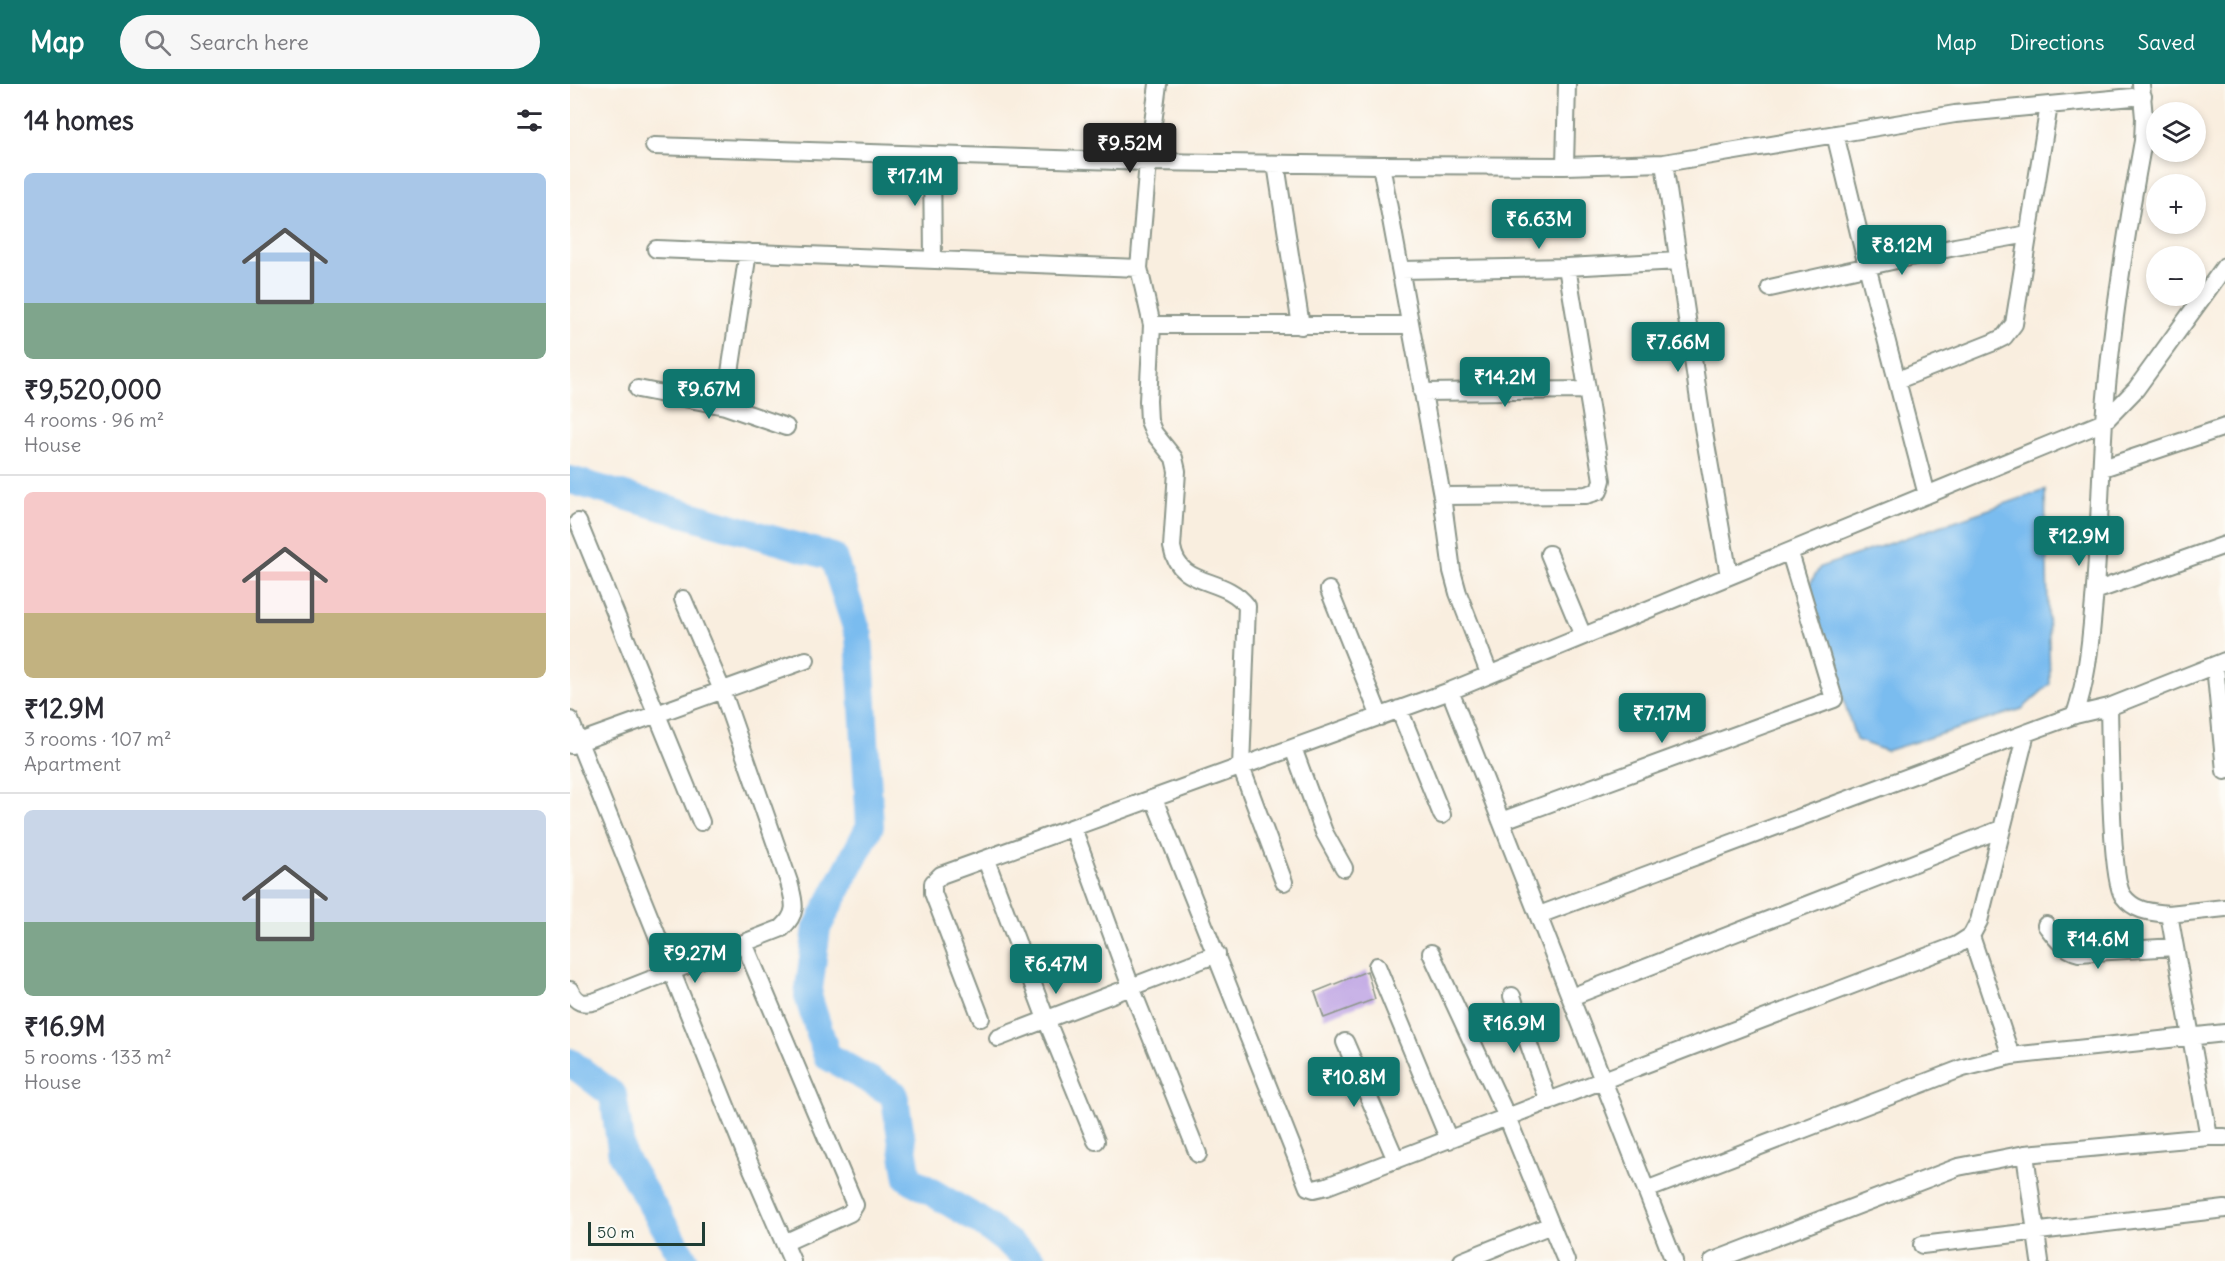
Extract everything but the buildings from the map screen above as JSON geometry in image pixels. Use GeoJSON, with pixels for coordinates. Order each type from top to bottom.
{"type":"FeatureCollection","features":[{"type":"Feature","properties":{"kind":"street"},"geometry":{"type":"LineString","coordinates":[[1158,84],[1148,162],[1139,268],[1152,324],[1149,421],[1154,433],[1174,458],[1177,471],[1172,547],[1174,560],[1181,569],[1194,577],[1227,588],[1239,596],[1247,606],[1241,767],[1284,882]]}},
{"type":"Feature","properties":{"kind":"street"},"geometry":{"type":"LineString","coordinates":[[1565,166],[1567,84]]}},
{"type":"Feature","properties":{"kind":"street"},"geometry":{"type":"LineString","coordinates":[[654,146],[1148,162],[1565,166],[1664,163],[1955,114],[2049,105],[2142,90],[2143,141],[2114,332],[2104,422],[2095,591],[2083,691],[2076,716]]}},
{"type":"Feature","properties":{"kind":"street"},"geometry":{"type":"LineString","coordinates":[[1898,380],[1994,342],[2010,331],[2017,314],[2049,105]]}},
{"type":"Feature","properties":{"kind":"street"},"geometry":{"type":"LineString","coordinates":[[1835,134],[1927,495]]}},
{"type":"Feature","properties":{"kind":"street"},"geometry":{"type":"LineString","coordinates":[[932,155],[933,260]]}},
{"type":"Feature","properties":{"kind":"street"},"geometry":{"type":"LineString","coordinates":[[1664,163],[1703,427],[1729,576]]}},
{"type":"Feature","properties":{"kind":"street"},"geometry":{"type":"LineString","coordinates":[[1276,164],[1301,326]]}},
{"type":"Feature","properties":{"kind":"street"},"geometry":{"type":"LineString","coordinates":[[1381,165],[1442,496],[1452,571],[1458,593],[1489,673]]}},
{"type":"Feature","properties":{"kind":"street"},"geometry":{"type":"LineString","coordinates":[[1770,288],[1955,247],[2028,234]]}},
{"type":"Feature","properties":{"kind":"street"},"geometry":{"type":"LineString","coordinates":[[657,249],[1139,268]]}},
{"type":"Feature","properties":{"kind":"street"},"geometry":{"type":"LineString","coordinates":[[725,406],[748,252]]}},
{"type":"Feature","properties":{"kind":"street"},"geometry":{"type":"LineString","coordinates":[[1401,270],[1566,267],[1678,261]]}},
{"type":"Feature","properties":{"kind":"street"},"geometry":{"type":"LineString","coordinates":[[981,1018],[933,893],[933,883],[941,875],[1450,691],[1489,673],[1790,553],[2104,422],[2136,389],[2225,266]]}},
{"type":"Feature","properties":{"kind":"street"},"geometry":{"type":"LineString","coordinates":[[1442,496],[1586,495],[1599,491],[1602,480],[1566,267]]}},
{"type":"Feature","properties":{"kind":"street"},"geometry":{"type":"LineString","coordinates":[[1152,324],[1409,325]]}},
{"type":"Feature","properties":{"kind":"street"},"geometry":{"type":"LineString","coordinates":[[638,389],[725,406],[786,427]]}},
{"type":"Feature","properties":{"kind":"street"},"geometry":{"type":"LineString","coordinates":[[1422,392],[1587,390]]}},
{"type":"Feature","properties":{"kind":"street"},"geometry":{"type":"LineString","coordinates":[[2103,468],[2225,427]]}},
{"type":"Feature","properties":{"kind":"street"},"geometry":{"type":"LineString","coordinates":[[578,522],[701,822]]}},
{"type":"Feature","properties":{"kind":"street"},"geometry":{"type":"LineString","coordinates":[[2095,591],[2225,545]]}},
{"type":"Feature","properties":{"kind":"street"},"geometry":{"type":"LineString","coordinates":[[1501,821],[1834,699],[1790,553]]}},
{"type":"Feature","properties":{"kind":"street"},"geometry":{"type":"LineString","coordinates":[[1549,554],[1582,636]]}},
{"type":"Feature","properties":{"kind":"street"},"geometry":{"type":"LineString","coordinates":[[1329,590],[1380,717]]}},
{"type":"Feature","properties":{"kind":"street"},"geometry":{"type":"LineString","coordinates":[[570,990],[577,1001],[588,1004],[782,928],[791,919],[794,910],[789,882],[722,690],[683,599]]}},
{"type":"Feature","properties":{"kind":"street"},"geometry":{"type":"LineString","coordinates":[[574,744],[806,660]]}},
{"type":"Feature","properties":{"kind":"street"},"geometry":{"type":"LineString","coordinates":[[1539,915],[2026,733],[2109,707],[2220,663],[2225,771]]}},
{"type":"Feature","properties":{"kind":"street"},"geometry":{"type":"LineString","coordinates":[[1450,691],[1674,1261]]}},
{"type":"Feature","properties":{"kind":"street"},"geometry":{"type":"LineString","coordinates":[[2109,707],[2114,842],[2121,894],[2131,905],[2145,912],[2169,914],[2225,908]]}},
{"type":"Feature","properties":{"kind":"street"},"geometry":{"type":"LineString","coordinates":[[1400,709],[1442,815]]}},
{"type":"Feature","properties":{"kind":"street"},"geometry":{"type":"LineString","coordinates":[[570,720],[574,744],[671,971],[744,1153],[792,1261]]}},
{"type":"Feature","properties":{"kind":"street"},"geometry":{"type":"LineString","coordinates":[[1154,799],[1217,954],[1305,1184],[1308,1187],[1320,1188],[1957,945],[1971,936],[1979,921],[2026,733]]}},
{"type":"Feature","properties":{"kind":"street"},"geometry":{"type":"LineString","coordinates":[[1293,748],[1324,832],[1344,868]]}},
{"type":"Feature","properties":{"kind":"street"},"geometry":{"type":"LineString","coordinates":[[1073,828],[1131,987],[1198,1154]]}},
{"type":"Feature","properties":{"kind":"street"},"geometry":{"type":"LineString","coordinates":[[1571,997],[2001,829]]}},
{"type":"Feature","properties":{"kind":"street"},"geometry":{"type":"LineString","coordinates":[[986,860],[1046,1019],[1096,1141]]}},
{"type":"Feature","properties":{"kind":"street"},"geometry":{"type":"LineString","coordinates":[[1713,1261],[1958,1167],[2025,1154],[2217,1137],[2191,1037],[2169,914]]}},
{"type":"Feature","properties":{"kind":"street"},"geometry":{"type":"LineString","coordinates":[[2046,926],[2061,944],[2079,953],[2175,947]]}},
{"type":"Feature","properties":{"kind":"street"},"geometry":{"type":"LineString","coordinates":[[1971,936],[2011,1056]]}},
{"type":"Feature","properties":{"kind":"street"},"geometry":{"type":"LineString","coordinates":[[744,943],[855,1205],[850,1213],[784,1243]]}},
{"type":"Feature","properties":{"kind":"street"},"geometry":{"type":"LineString","coordinates":[[1431,953],[1507,1117],[1566,1261]]}},
{"type":"Feature","properties":{"kind":"street"},"geometry":{"type":"LineString","coordinates":[[998,1038],[1217,954]]}},
{"type":"Feature","properties":{"kind":"street"},"geometry":{"type":"LineString","coordinates":[[1377,966],[1449,1140]]}},
{"type":"Feature","properties":{"kind":"street"},"geometry":{"type":"LineString","coordinates":[[1512,996],[1549,1102]]}},
{"type":"Feature","properties":{"kind":"street"},"geometry":{"type":"LineString","coordinates":[[1646,1190],[1963,1068],[2011,1056],[2225,1034]]}},
{"type":"Feature","properties":{"kind":"street"},"geometry":{"type":"LineString","coordinates":[[1345,1042],[1396,1160]]}},
{"type":"Feature","properties":{"kind":"street"},"geometry":{"type":"LineString","coordinates":[[2025,1154],[2040,1261]]}},
{"type":"Feature","properties":{"kind":"street"},"geometry":{"type":"LineString","coordinates":[[1922,1245],[2225,1209]]}},
{"type":"Feature","properties":{"kind":"street"},"geometry":{"type":"LineString","coordinates":[[1462,1261],[1551,1225]]}},
{"type":"Feature","properties":{"kind":"water"},"geometry":{"type":"Polygon","coordinates":[[[2045,490],[2050,684],[2022,709],[1886,751],[1856,740],[1808,587],[1820,567],[2045,490]]]}},
{"type":"Feature","properties":{"kind":"waterway"},"geometry":{"type":"LineString","coordinates":[[570,480],[833,557],[859,636],[870,826],[817,928],[808,996],[827,1056],[894,1094],[908,1178],[977,1219],[1033,1261]]}},
{"type":"Feature","properties":{"kind":"waterway"},"geometry":{"type":"LineString","coordinates":[[570,1062],[613,1095],[622,1155],[685,1261]]}}]}
